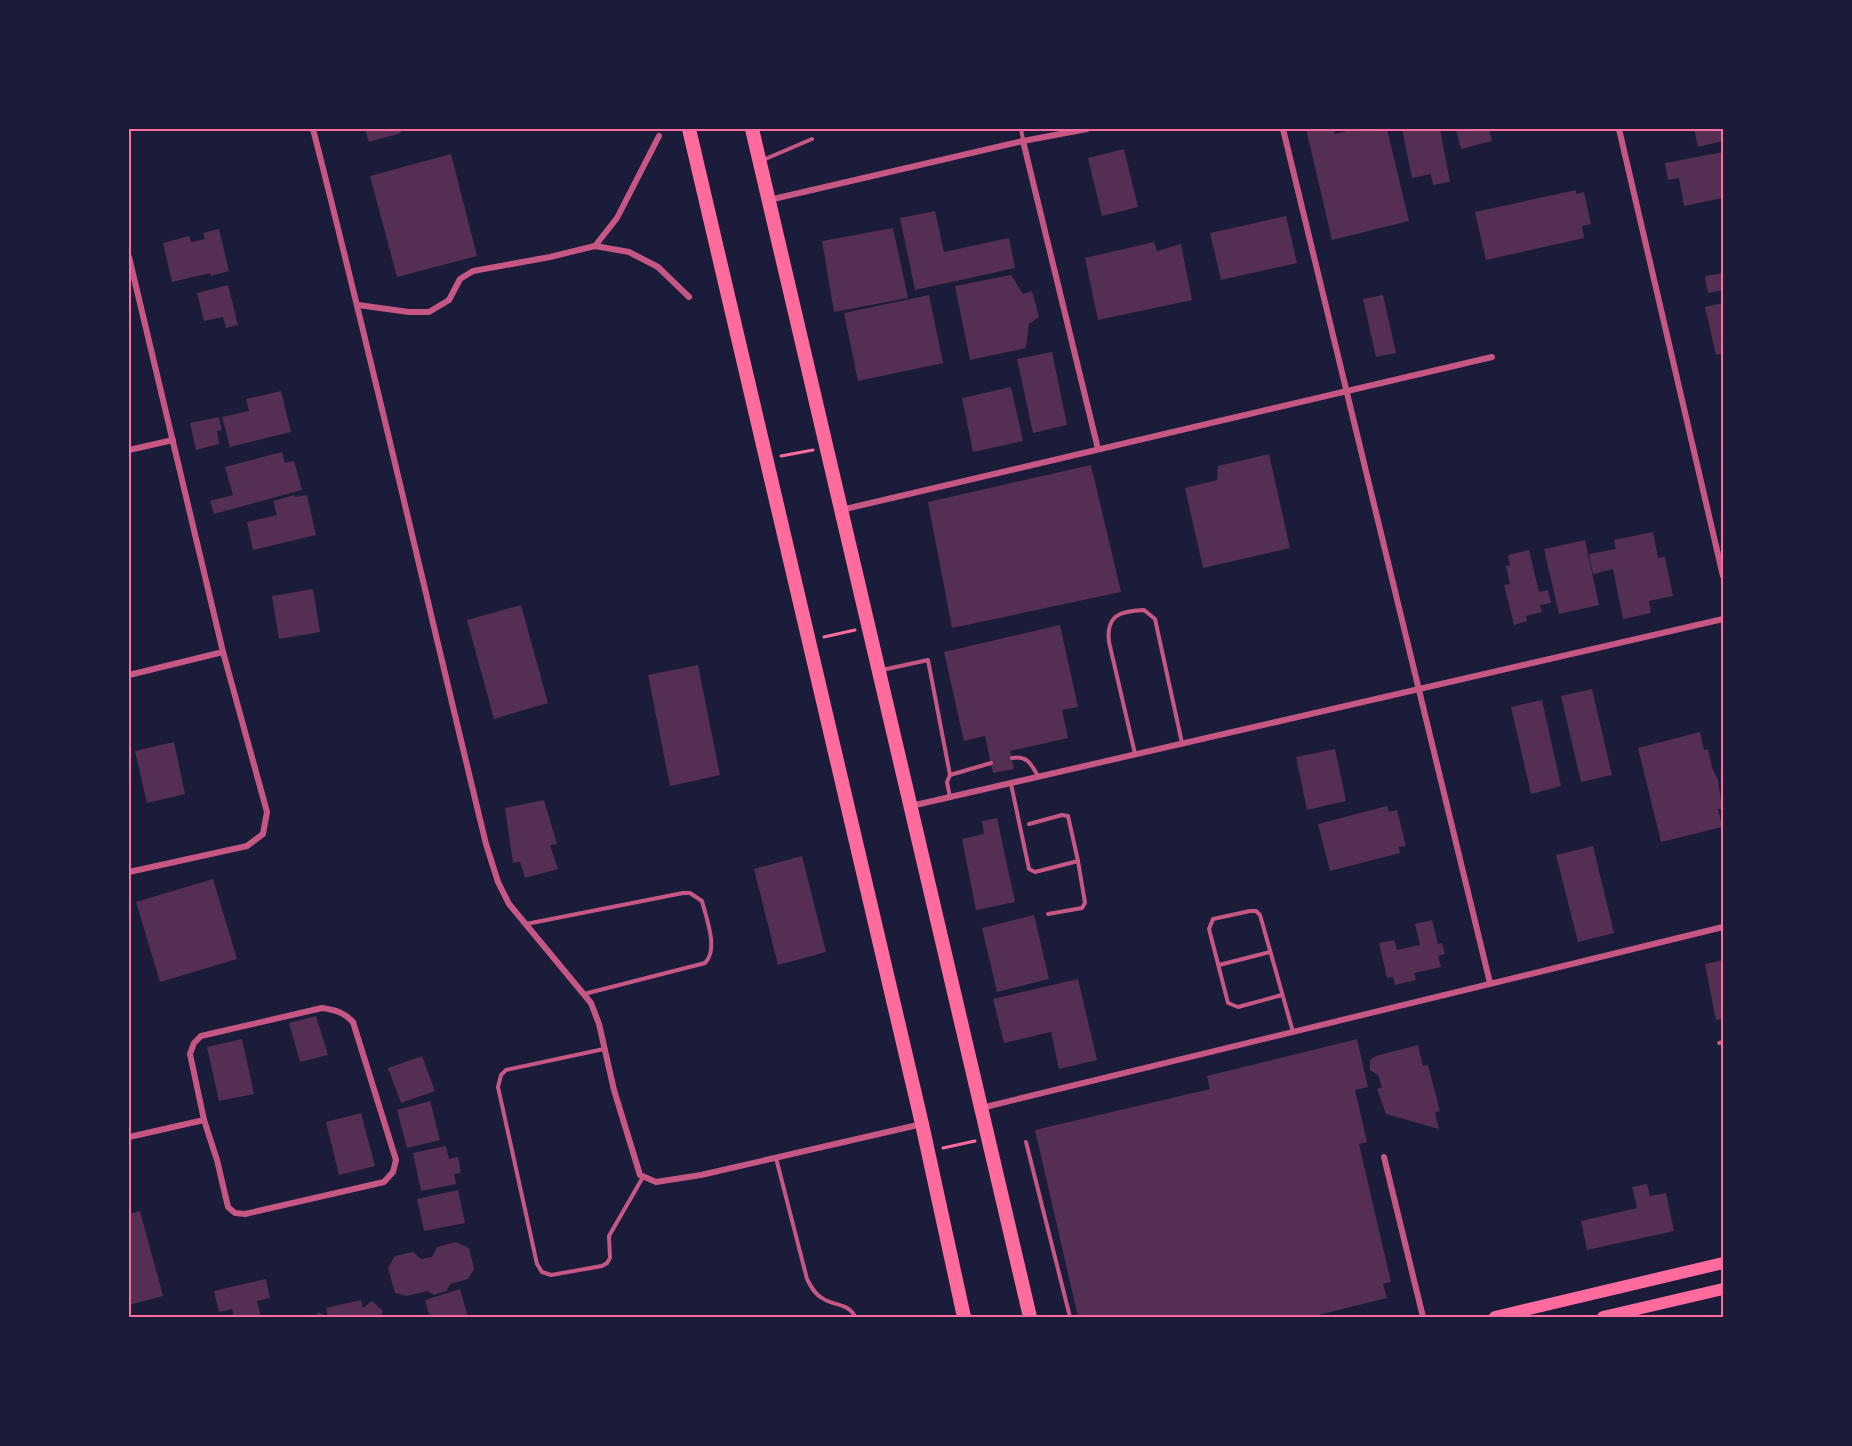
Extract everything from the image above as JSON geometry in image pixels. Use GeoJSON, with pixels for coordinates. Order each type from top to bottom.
{"type":"FeatureCollection","features":[{"type":"Feature","properties":{"kind":"main road"},"geometry":{"type":"LineString","coordinates":[[689,129],[922,1124],[964,1317]]}},
{"type":"Feature","properties":{"kind":"main road"},"geometry":{"type":"LineString","coordinates":[[752,129],[1030,1317]]}},
{"type":"Feature","properties":{"kind":"main road"},"geometry":{"type":"LineString","coordinates":[[1495,1317],[1723,1263]]}},
{"type":"Feature","properties":{"kind":"main road"},"geometry":{"type":"LineString","coordinates":[[1603,1317],[1723,1289]]}},
{"type":"Feature","properties":{"kind":"street"},"geometry":{"type":"LineString","coordinates":[[313,129],[358,305],[486,844],[500,886],[509,903],[591,1003],[599,1024],[614,1090],[640,1175],[656,1182],[701,1175],[922,1124]]}},
{"type":"Feature","properties":{"kind":"street"},"geometry":{"type":"LineString","coordinates":[[769,200],[1023,141],[1087,129]]}},
{"type":"Feature","properties":{"kind":"street"},"geometry":{"type":"LineString","coordinates":[[1283,129],[1490,983]]}},
{"type":"Feature","properties":{"kind":"street"},"geometry":{"type":"LineString","coordinates":[[1619,129],[1723,576]]}},
{"type":"Feature","properties":{"kind":"street"},"geometry":{"type":"LineString","coordinates":[[595,246],[617,218],[659,136]]}},
{"type":"Feature","properties":{"kind":"street"},"geometry":{"type":"LineString","coordinates":[[1023,141],[1098,449]]}},
{"type":"Feature","properties":{"kind":"street"},"geometry":{"type":"LineString","coordinates":[[358,305],[410,312],[429,312],[449,300],[460,279],[473,271],[595,246],[629,252],[658,267],[689,297]]}},
{"type":"Feature","properties":{"kind":"street"},"geometry":{"type":"LineString","coordinates":[[129,256],[223,652],[267,812],[263,834],[246,846],[129,872]]}},
{"type":"Feature","properties":{"kind":"street"},"geometry":{"type":"LineString","coordinates":[[841,510],[1492,357]]}},
{"type":"Feature","properties":{"kind":"street"},"geometry":{"type":"LineString","coordinates":[[129,450],[173,440]]}},
{"type":"Feature","properties":{"kind":"street"},"geometry":{"type":"LineString","coordinates":[[910,807],[1723,619]]}},
{"type":"Feature","properties":{"kind":"street"},"geometry":{"type":"LineString","coordinates":[[129,675],[223,652]]}},
{"type":"Feature","properties":{"kind":"street"},"geometry":{"type":"LineString","coordinates":[[981,1108],[1723,927]]}},
{"type":"Feature","properties":{"kind":"street"},"geometry":{"type":"LineString","coordinates":[[322,1008],[336,1010],[347,1015],[353,1022],[396,1160],[393,1172],[384,1182],[245,1214],[235,1212],[228,1207],[217,1160],[204,1120],[190,1054],[194,1043],[201,1036],[322,1008]]}},
{"type":"Feature","properties":{"kind":"street"},"geometry":{"type":"LineString","coordinates":[[129,1137],[204,1120]]}},
{"type":"Feature","properties":{"kind":"street"},"geometry":{"type":"LineString","coordinates":[[1384,1157],[1423,1317]]}},
{"type":"Feature","properties":{"kind":"lane"},"geometry":{"type":"LineString","coordinates":[[1021,129],[1023,141]]}},
{"type":"Feature","properties":{"kind":"lane"},"geometry":{"type":"LineString","coordinates":[[760,161],[812,139]]}},
{"type":"Feature","properties":{"kind":"lane"},"geometry":{"type":"LineString","coordinates":[[1135,754],[1107,628],[1113,618],[1129,610],[1144,610],[1155,619],[1182,743]]}},
{"type":"Feature","properties":{"kind":"lane"},"geometry":{"type":"LineString","coordinates":[[879,671],[927,660],[950,775],[947,782],[950,797]]}},
{"type":"Feature","properties":{"kind":"lane"},"geometry":{"type":"LineString","coordinates":[[1012,758],[1021,756],[1029,761],[1039,777]]}},
{"type":"Feature","properties":{"kind":"lane"},"geometry":{"type":"LineString","coordinates":[[950,775],[991,763]]}},
{"type":"Feature","properties":{"kind":"lane"},"geometry":{"type":"LineString","coordinates":[[1011,784],[1029,869],[1035,872],[1078,861]]}},
{"type":"Feature","properties":{"kind":"lane"},"geometry":{"type":"LineString","coordinates":[[1029,824],[1062,815],[1068,816],[1078,861],[1085,903],[1082,908],[1048,914]]}},
{"type":"Feature","properties":{"kind":"lane"},"geometry":{"type":"LineString","coordinates":[[525,924],[683,893],[690,893],[702,901],[712,949],[705,963],[585,994]]}},
{"type":"Feature","properties":{"kind":"lane"},"geometry":{"type":"LineString","coordinates":[[1282,995],[1238,1007],[1228,1003],[1209,929],[1213,919],[1256,912],[1260,915],[1293,1032]]}},
{"type":"Feature","properties":{"kind":"lane"},"geometry":{"type":"LineString","coordinates":[[1219,965],[1270,952]]}},
{"type":"Feature","properties":{"kind":"lane"},"geometry":{"type":"LineString","coordinates":[[605,1049],[506,1070],[499,1081],[498,1087],[539,1268],[551,1275],[602,1266],[607,1263],[609,1236],[642,1177]]}},
{"type":"Feature","properties":{"kind":"lane"},"geometry":{"type":"LineString","coordinates":[[1026,1142],[1070,1317]]}},
{"type":"Feature","properties":{"kind":"lane"},"geometry":{"type":"LineString","coordinates":[[776,1158],[807,1279],[817,1295],[824,1300],[848,1307],[855,1317]]}},
{"type":"Feature","properties":{"kind":"path"},"geometry":{"type":"LineString","coordinates":[[766,459],[827,448]]}},
{"type":"Feature","properties":{"kind":"path"},"geometry":{"type":"LineString","coordinates":[[809,640],[869,627]]}},
{"type":"Feature","properties":{"kind":"path"},"geometry":{"type":"LineString","coordinates":[[928,1152],[988,1138]]}},
{"type":"Feature","properties":{"kind":"building"},"geometry":{"type":"Polygon","coordinates":[[[365,129],[400,129],[401,133],[369,142],[365,129]]]}},
{"type":"Feature","properties":{"kind":"building"},"geometry":{"type":"Polygon","coordinates":[[[1306,129],[1334,129],[1335,134],[1354,129],[1387,129],[1409,221],[1332,240],[1306,129]]]}},
{"type":"Feature","properties":{"kind":"building"},"geometry":{"type":"Polygon","coordinates":[[[1402,129],[1440,129],[1450,182],[1433,185],[1431,174],[1412,178],[1402,129]]]}},
{"type":"Feature","properties":{"kind":"building"},"geometry":{"type":"Polygon","coordinates":[[[1456,129],[1489,129],[1492,141],[1461,149],[1456,129]]]}},
{"type":"Feature","properties":{"kind":"building"},"geometry":{"type":"Polygon","coordinates":[[[1694,129],[1723,129],[1723,141],[1698,147],[1694,129]]]}},
{"type":"Feature","properties":{"kind":"building"},"geometry":{"type":"Polygon","coordinates":[[[1124,149],[1138,207],[1102,216],[1088,158],[1124,149]]]}},
{"type":"Feature","properties":{"kind":"building"},"geometry":{"type":"Polygon","coordinates":[[[1723,152],[1722,198],[1684,206],[1679,178],[1668,180],[1665,163],[1723,152]]]}},
{"type":"Feature","properties":{"kind":"building"},"geometry":{"type":"Polygon","coordinates":[[[451,154],[477,256],[397,277],[370,176],[451,154]]]}},
{"type":"Feature","properties":{"kind":"building"},"geometry":{"type":"Polygon","coordinates":[[[1576,190],[1576,194],[1584,192],[1591,224],[1582,226],[1584,238],[1486,260],[1475,212],[1576,190]]]}},
{"type":"Feature","properties":{"kind":"building"},"geometry":{"type":"Polygon","coordinates":[[[935,211],[944,252],[1009,238],[1015,268],[915,290],[900,218],[935,211]]]}},
{"type":"Feature","properties":{"kind":"building"},"geometry":{"type":"Polygon","coordinates":[[[1286,216],[1297,263],[1221,280],[1210,233],[1286,216]]]}},
{"type":"Feature","properties":{"kind":"building"},"geometry":{"type":"Polygon","coordinates":[[[893,228],[908,298],[834,312],[822,241],[893,228]]]}},
{"type":"Feature","properties":{"kind":"building"},"geometry":{"type":"Polygon","coordinates":[[[219,229],[229,271],[172,282],[163,243],[189,236],[191,242],[205,239],[203,233],[219,229]]]}},
{"type":"Feature","properties":{"kind":"building"},"geometry":{"type":"Polygon","coordinates":[[[1154,242],[1157,251],[1181,244],[1192,300],[1098,320],[1085,258],[1154,242]]]}},
{"type":"Feature","properties":{"kind":"building"},"geometry":{"type":"Polygon","coordinates":[[[1723,273],[1723,290],[1708,293],[1705,276],[1723,273]]]}},
{"type":"Feature","properties":{"kind":"building"},"geometry":{"type":"Polygon","coordinates":[[[1011,275],[1023,294],[1032,291],[1039,317],[1029,324],[1026,348],[970,360],[955,286],[1011,275]]]}},
{"type":"Feature","properties":{"kind":"building"},"geometry":{"type":"Polygon","coordinates":[[[228,285],[238,325],[226,328],[223,317],[204,321],[197,293],[228,285]]]}},
{"type":"Feature","properties":{"kind":"building"},"geometry":{"type":"Polygon","coordinates":[[[929,295],[943,363],[858,381],[844,313],[929,295]]]}},
{"type":"Feature","properties":{"kind":"building"},"geometry":{"type":"Polygon","coordinates":[[[1383,295],[1396,353],[1376,357],[1363,299],[1383,295]]]}},
{"type":"Feature","properties":{"kind":"building"},"geometry":{"type":"Polygon","coordinates":[[[1723,303],[1723,353],[1716,355],[1705,307],[1723,303]]]}},
{"type":"Feature","properties":{"kind":"building"},"geometry":{"type":"Polygon","coordinates":[[[1052,352],[1067,425],[1033,433],[1017,359],[1052,352]]]}},
{"type":"Feature","properties":{"kind":"building"},"geometry":{"type":"Polygon","coordinates":[[[1011,387],[1023,441],[973,452],[962,398],[1011,387]]]}},
{"type":"Feature","properties":{"kind":"building"},"geometry":{"type":"Polygon","coordinates":[[[281,391],[291,432],[230,447],[222,417],[249,411],[246,399],[281,391]]]}},
{"type":"Feature","properties":{"kind":"building"},"geometry":{"type":"Polygon","coordinates":[[[219,417],[222,430],[217,431],[219,444],[196,450],[190,423],[219,417]]]}},
{"type":"Feature","properties":{"kind":"building"},"geometry":{"type":"Polygon","coordinates":[[[282,452],[285,463],[294,461],[302,490],[214,514],[210,501],[233,495],[225,467],[282,452]]]}},
{"type":"Feature","properties":{"kind":"building"},"geometry":{"type":"Polygon","coordinates":[[[1269,454],[1290,548],[1203,568],[1185,488],[1217,480],[1218,466],[1269,454]]]}},
{"type":"Feature","properties":{"kind":"building"},"geometry":{"type":"Polygon","coordinates":[[[1091,465],[1121,592],[952,628],[928,502],[1091,465]]]}},
{"type":"Feature","properties":{"kind":"building"},"geometry":{"type":"Polygon","coordinates":[[[295,495],[295,497],[307,495],[316,535],[253,550],[247,522],[277,515],[273,501],[295,495]]]}},
{"type":"Feature","properties":{"kind":"building"},"geometry":{"type":"Polygon","coordinates":[[[1653,532],[1658,558],[1665,557],[1673,596],[1649,601],[1651,613],[1623,619],[1613,569],[1593,574],[1589,554],[1616,549],[1614,540],[1653,532]]]}},
{"type":"Feature","properties":{"kind":"building"},"geometry":{"type":"Polygon","coordinates":[[[1585,540],[1599,605],[1559,614],[1544,549],[1585,540]]]}},
{"type":"Feature","properties":{"kind":"building"},"geometry":{"type":"Polygon","coordinates":[[[1529,550],[1539,592],[1548,590],[1551,603],[1540,605],[1542,612],[1526,616],[1527,621],[1514,625],[1504,585],[1510,584],[1506,566],[1510,565],[1508,555],[1529,550]]]}},
{"type":"Feature","properties":{"kind":"building"},"geometry":{"type":"Polygon","coordinates":[[[313,589],[320,632],[279,639],[272,596],[313,589]]]}},
{"type":"Feature","properties":{"kind":"building"},"geometry":{"type":"Polygon","coordinates":[[[521,605],[548,703],[494,719],[467,620],[521,605]]]}},
{"type":"Feature","properties":{"kind":"building"},"geometry":{"type":"Polygon","coordinates":[[[1060,625],[1078,707],[1062,710],[1068,738],[1010,751],[1014,769],[993,773],[985,736],[964,741],[944,652],[1060,625]]]}},
{"type":"Feature","properties":{"kind":"building"},"geometry":{"type":"Polygon","coordinates":[[[698,665],[720,775],[670,786],[648,675],[698,665]]]}},
{"type":"Feature","properties":{"kind":"building"},"geometry":{"type":"Polygon","coordinates":[[[1592,689],[1612,775],[1581,782],[1561,696],[1592,689]]]}},
{"type":"Feature","properties":{"kind":"building"},"geometry":{"type":"Polygon","coordinates":[[[1542,700],[1561,786],[1531,794],[1511,707],[1542,700]]]}},
{"type":"Feature","properties":{"kind":"building"},"geometry":{"type":"Polygon","coordinates":[[[1700,732],[1704,750],[1708,749],[1712,768],[1718,780],[1722,809],[1718,809],[1722,827],[1661,842],[1638,748],[1700,732]]]}},
{"type":"Feature","properties":{"kind":"building"},"geometry":{"type":"Polygon","coordinates":[[[174,742],[185,794],[147,803],[135,751],[174,742]]]}},
{"type":"Feature","properties":{"kind":"building"},"geometry":{"type":"Polygon","coordinates":[[[1335,749],[1346,801],[1307,810],[1296,757],[1335,749]]]}},
{"type":"Feature","properties":{"kind":"building"},"geometry":{"type":"Polygon","coordinates":[[[544,800],[557,844],[550,845],[558,869],[525,878],[520,862],[513,863],[505,808],[544,800]]]}},
{"type":"Feature","properties":{"kind":"building"},"geometry":{"type":"Polygon","coordinates":[[[1387,806],[1389,812],[1397,810],[1406,846],[1399,847],[1400,853],[1330,871],[1318,824],[1387,806]]]}},
{"type":"Feature","properties":{"kind":"building"},"geometry":{"type":"Polygon","coordinates":[[[997,818],[1015,902],[976,910],[962,839],[984,834],[982,821],[997,818]]]}},
{"type":"Feature","properties":{"kind":"building"},"geometry":{"type":"Polygon","coordinates":[[[1593,846],[1614,933],[1578,942],[1556,855],[1593,846]]]}},
{"type":"Feature","properties":{"kind":"building"},"geometry":{"type":"Polygon","coordinates":[[[802,856],[826,952],[778,965],[754,869],[802,856]]]}},
{"type":"Feature","properties":{"kind":"building"},"geometry":{"type":"Polygon","coordinates":[[[213,879],[237,959],[160,982],[136,902],[213,879]]]}},
{"type":"Feature","properties":{"kind":"building"},"geometry":{"type":"Polygon","coordinates":[[[1034,915],[1049,979],[997,992],[982,928],[1034,915]]]}},
{"type":"Feature","properties":{"kind":"building"},"geometry":{"type":"Polygon","coordinates":[[[1432,920],[1438,944],[1442,943],[1445,954],[1438,956],[1441,967],[1414,973],[1416,980],[1395,985],[1393,977],[1387,978],[1379,943],[1394,940],[1397,950],[1420,945],[1415,924],[1432,920]]]}},
{"type":"Feature","properties":{"kind":"building"},"geometry":{"type":"Polygon","coordinates":[[[1723,960],[1723,1019],[1716,1020],[1705,964],[1723,960]]]}},
{"type":"Feature","properties":{"kind":"building"},"geometry":{"type":"Polygon","coordinates":[[[1078,979],[1097,1060],[1059,1069],[1051,1032],[1004,1043],[993,999],[1078,979]]]}},
{"type":"Feature","properties":{"kind":"building"},"geometry":{"type":"Polygon","coordinates":[[[316,1016],[328,1055],[300,1062],[289,1023],[316,1016]]]}},
{"type":"Feature","properties":{"kind":"building"},"geometry":{"type":"Polygon","coordinates":[[[242,1039],[254,1094],[219,1101],[207,1047],[242,1039]]]}},
{"type":"Feature","properties":{"kind":"building"},"geometry":{"type":"Polygon","coordinates":[[[1357,1039],[1368,1087],[1355,1090],[1367,1142],[1359,1144],[1391,1282],[1383,1284],[1387,1298],[1310,1317],[1078,1317],[1035,1130],[1210,1089],[1207,1076],[1357,1039]]]}},
{"type":"Feature","properties":{"kind":"building"},"geometry":{"type":"Polygon","coordinates":[[[1418,1045],[1423,1066],[1428,1065],[1440,1111],[1435,1112],[1439,1129],[1386,1114],[1377,1089],[1382,1087],[1378,1075],[1370,1070],[1370,1060],[1376,1056],[1418,1045]]]}},
{"type":"Feature","properties":{"kind":"building"},"geometry":{"type":"Polygon","coordinates":[[[422,1056],[435,1091],[401,1103],[388,1068],[422,1056]]]}},
{"type":"Feature","properties":{"kind":"building"},"geometry":{"type":"Polygon","coordinates":[[[430,1101],[440,1140],[407,1148],[397,1110],[430,1101]]]}},
{"type":"Feature","properties":{"kind":"building"},"geometry":{"type":"Polygon","coordinates":[[[361,1113],[375,1166],[339,1175],[326,1122],[361,1113]]]}},
{"type":"Feature","properties":{"kind":"building"},"geometry":{"type":"Polygon","coordinates":[[[446,1146],[449,1159],[458,1157],[461,1173],[454,1174],[456,1184],[421,1191],[413,1153],[446,1146]]]}},
{"type":"Feature","properties":{"kind":"building"},"geometry":{"type":"Polygon","coordinates":[[[1647,1184],[1650,1196],[1666,1193],[1674,1231],[1587,1250],[1581,1221],[1637,1208],[1632,1187],[1647,1184]]]}},
{"type":"Feature","properties":{"kind":"building"},"geometry":{"type":"Polygon","coordinates":[[[458,1190],[465,1223],[424,1231],[417,1199],[458,1190]]]}},
{"type":"Feature","properties":{"kind":"building"},"geometry":{"type":"Polygon","coordinates":[[[140,1211],[163,1296],[129,1305],[129,1214],[140,1211]]]}},
{"type":"Feature","properties":{"kind":"building"},"geometry":{"type":"Polygon","coordinates":[[[456,1242],[469,1248],[474,1269],[468,1279],[450,1284],[447,1291],[434,1295],[428,1291],[407,1296],[395,1293],[388,1268],[395,1256],[413,1252],[421,1259],[432,1257],[437,1247],[456,1242]]]}},
{"type":"Feature","properties":{"kind":"building"},"geometry":{"type":"Polygon","coordinates":[[[266,1279],[270,1298],[257,1301],[261,1317],[234,1317],[232,1309],[219,1312],[214,1291],[266,1279]]]}},
{"type":"Feature","properties":{"kind":"building"},"geometry":{"type":"Polygon","coordinates":[[[460,1289],[468,1317],[430,1317],[425,1300],[460,1289]]]}},
{"type":"Feature","properties":{"kind":"building"},"geometry":{"type":"Polygon","coordinates":[[[361,1300],[363,1308],[372,1301],[383,1311],[380,1317],[328,1317],[326,1308],[361,1300]]]}},
{"type":"Feature","properties":{"kind":"building"},"geometry":{"type":"Polygon","coordinates":[[[318,1312],[328,1317],[316,1317],[318,1312]]]}}]}
